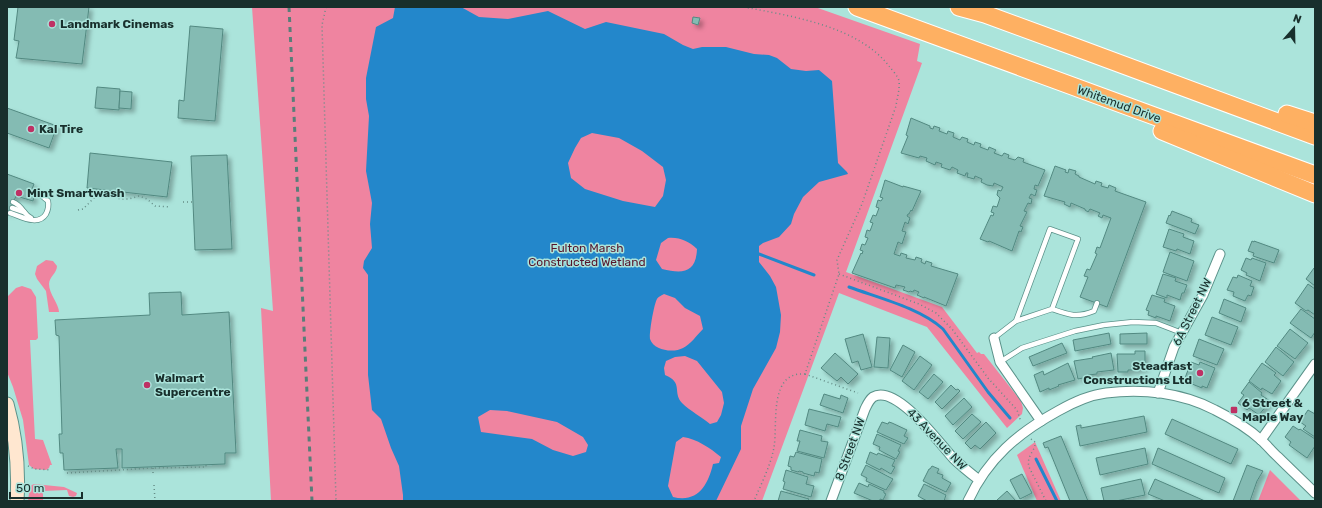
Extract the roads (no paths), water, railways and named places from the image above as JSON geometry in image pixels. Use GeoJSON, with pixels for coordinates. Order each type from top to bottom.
{"type":"FeatureCollection","features":[{"type":"Feature","properties":{"kind":"highway","name":"Whitemud Drive"},"geometry":{"type":"LineString","coordinates":[[857,7],[1315,175]]}},
{"type":"Feature","properties":{"kind":"highway"},"geometry":{"type":"LineString","coordinates":[[959,7],[985,14],[1315,136]]}},
{"type":"Feature","properties":{"kind":"highway"},"geometry":{"type":"LineString","coordinates":[[959,45],[1315,194]]}},
{"type":"Feature","properties":{"kind":"highway"},"geometry":{"type":"LineString","coordinates":[[1075,47],[1163,72],[1315,123]]}},
{"type":"Feature","properties":{"kind":"street","name":"6A Street NW"},"geometry":{"type":"LineString","coordinates":[[1158,393],[1170,358],[1202,295],[1220,254]]}},
{"type":"Feature","properties":{"kind":"street"},"geometry":{"type":"LineString","coordinates":[[994,338],[1000,362],[1041,420]]}},
{"type":"Feature","properties":{"kind":"street"},"geometry":{"type":"LineString","coordinates":[[1261,440],[1315,364]]}},
{"type":"Feature","properties":{"kind":"street"},"geometry":{"type":"LineString","coordinates":[[968,501],[979,480],[1008,445],[1041,420],[1066,406],[1086,398],[1105,393],[1136,392],[1158,393],[1193,400],[1214,409],[1237,422],[1261,440],[1315,493]]}},
{"type":"Feature","properties":{"kind":"street","name":"43 Avenue NW"},"geometry":{"type":"LineString","coordinates":[[871,398],[883,395],[901,403],[917,417],[952,457],[979,480]]}},
{"type":"Feature","properties":{"kind":"street","name":"8 Street NW"},"geometry":{"type":"LineString","coordinates":[[831,501],[865,409],[871,398]]}},
{"type":"Feature","properties":{"kind":"street"},"geometry":{"type":"LineString","coordinates":[[7,404],[16,442],[18,464],[17,501]]}},
{"type":"Feature","properties":{"kind":"lane"},"geometry":{"type":"LineString","coordinates":[[31,192],[45,198],[49,203],[46,214],[39,220],[32,221],[12,208],[24,212],[30,218],[39,220]]}},
{"type":"Feature","properties":{"kind":"lane"},"geometry":{"type":"LineString","coordinates":[[1016,321],[1050,229],[1078,239],[1052,309]]}},
{"type":"Feature","properties":{"kind":"lane"},"geometry":{"type":"LineString","coordinates":[[994,338],[1016,321],[1052,309],[1072,316],[1084,315],[1094,311],[1097,303]]}},
{"type":"Feature","properties":{"kind":"lane"},"geometry":{"type":"LineString","coordinates":[[1000,362],[1022,348],[1075,331],[1104,325],[1133,322],[1156,323],[1182,333]]}},
{"type":"Feature","properties":{"kind":"water","name":"Fulton Marsh Constructed Wetland"},"geometry":{"type":"Polygon","coordinates":[[[395,7],[461,7],[479,17],[508,19],[548,11],[585,29],[606,22],[664,34],[693,49],[702,47],[726,47],[754,54],[769,55],[777,58],[791,69],[806,71],[819,70],[832,81],[838,163],[848,174],[819,182],[803,197],[794,214],[791,224],[779,237],[759,246],[759,262],[770,276],[776,287],[781,315],[780,332],[776,348],[753,389],[741,426],[741,449],[716,501],[403,501],[399,466],[381,419],[372,410],[368,375],[368,275],[363,268],[364,261],[372,248],[370,224],[372,203],[366,171],[369,116],[366,99],[366,78],[376,27],[393,18],[395,7]],[[592,133],[581,138],[568,163],[571,178],[585,189],[623,201],[655,207],[663,196],[666,180],[663,167],[642,151],[619,138],[592,133]],[[668,238],[661,243],[656,260],[662,269],[669,271],[687,270],[694,263],[697,249],[684,240],[668,238]],[[664,294],[659,297],[654,307],[650,339],[656,346],[665,350],[679,350],[688,345],[703,329],[700,316],[685,308],[675,298],[664,294]],[[685,356],[675,357],[666,361],[664,368],[665,375],[671,378],[676,384],[679,399],[685,406],[710,424],[717,422],[721,415],[724,403],[722,392],[697,361],[685,356]],[[490,410],[478,417],[481,432],[532,439],[553,450],[573,456],[586,452],[588,445],[583,437],[557,422],[507,411],[490,410]],[[683,437],[676,442],[668,486],[673,497],[682,498],[695,495],[705,485],[713,464],[719,463],[721,457],[703,444],[683,437]]]}},
{"type":"Feature","properties":{"kind":"waterway"},"geometry":{"type":"LineString","coordinates":[[759,254],[814,275]]}},
{"type":"Feature","properties":{"kind":"waterway"},"geometry":{"type":"LineString","coordinates":[[849,287],[911,309],[923,315],[943,329],[988,392],[1010,418]]}},
{"type":"Feature","properties":{"kind":"waterway"},"geometry":{"type":"LineString","coordinates":[[1036,459],[1057,501]]}},
{"type":"Feature","properties":{"kind":"railway"},"geometry":{"type":"LineString","coordinates":[[289,7],[312,501]]}},
{"type":"Feature","properties":{"kind":"place","name":"Landmark Cinemas"},"geometry":{"type":"Point","coordinates":[52,24]}},
{"type":"Feature","properties":{"kind":"place","name":"Kal Tire"},"geometry":{"type":"Point","coordinates":[31,129]}},
{"type":"Feature","properties":{"kind":"place","name":"Mint Smartwash"},"geometry":{"type":"Point","coordinates":[19,193]}},
{"type":"Feature","properties":{"kind":"place","name":"Steadfast Constructions Ltd"},"geometry":{"type":"Point","coordinates":[1200,373]}},
{"type":"Feature","properties":{"kind":"place","name":"Walmart Supercentre"},"geometry":{"type":"Point","coordinates":[147,385]}},
{"type":"Feature","properties":{"kind":"place","name":"6 Street & Maple Way"},"geometry":{"type":"Point","coordinates":[1234,410]}}]}
